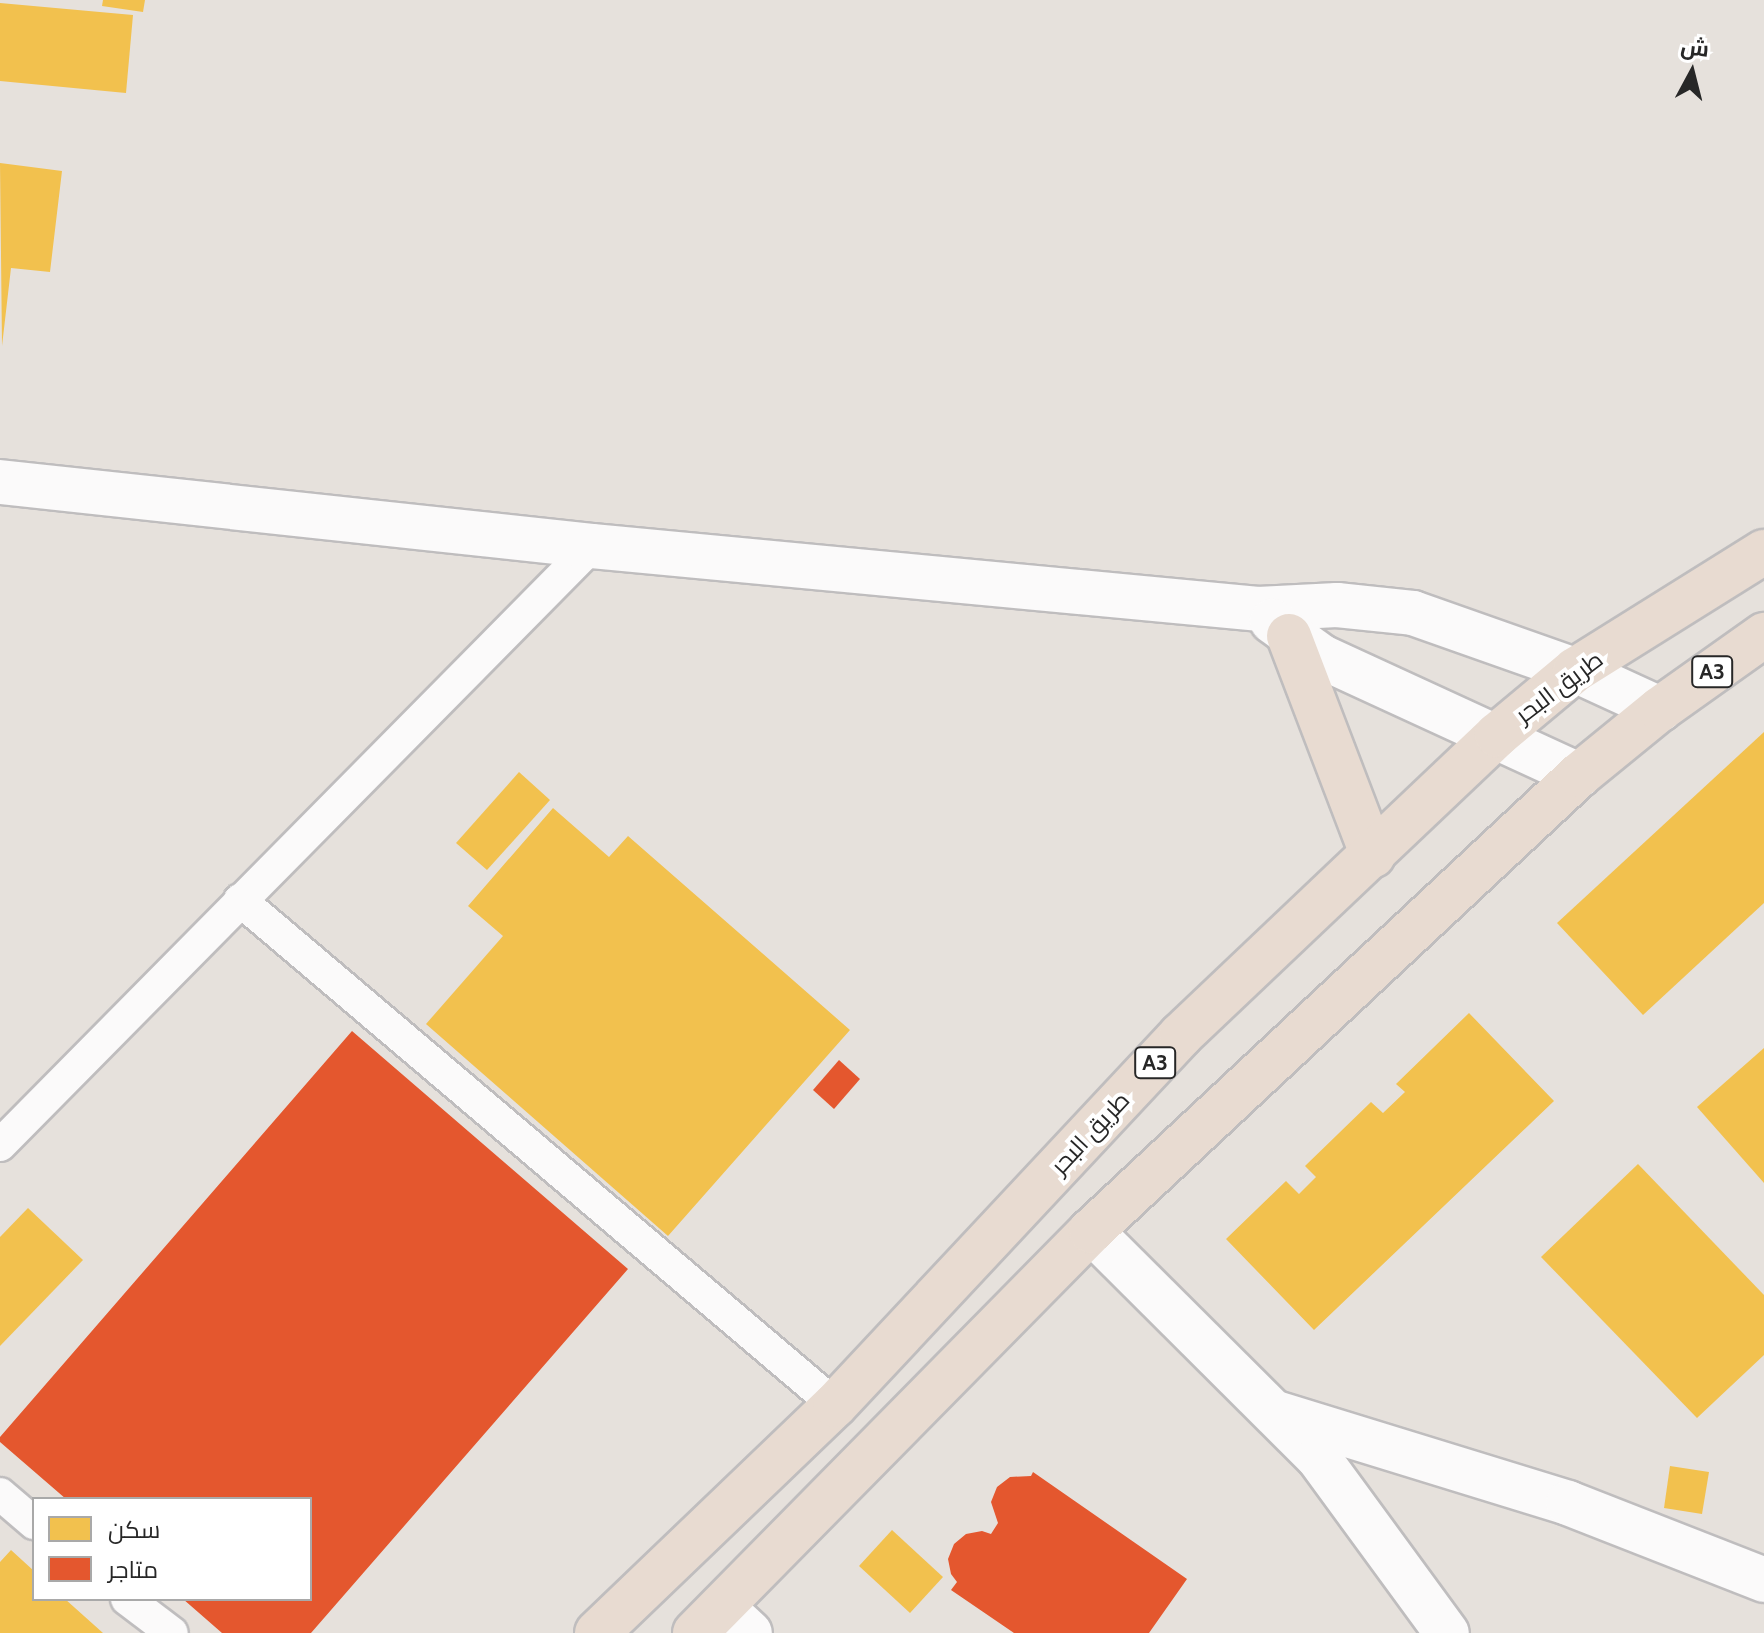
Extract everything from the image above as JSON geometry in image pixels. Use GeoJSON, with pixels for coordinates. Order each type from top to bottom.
{"type":"FeatureCollection","features":[{"type":"Feature","properties":{"kind":"highway","name":"طريق البحر"},"geometry":{"type":"LineString","coordinates":[[597,1633],[835,1405],[1181,1035],[1497,735],[1575,670],[1764,552]]}},
{"type":"Feature","properties":{"kind":"highway"},"geometry":{"type":"LineString","coordinates":[[1274,622],[1373,856]]}},
{"type":"Feature","properties":{"kind":"highway","name":"A3"},"geometry":{"type":"LineString","coordinates":[[722,1624],[1091,1231],[1579,775],[1660,709],[1764,635]]}},
{"type":"Feature","properties":{"kind":"main road"},"geometry":{"type":"LineString","coordinates":[[0,482],[1274,622],[1337,605],[1413,613],[1575,670],[1660,709]]}},
{"type":"Feature","properties":{"kind":"main road"},"geometry":{"type":"LineString","coordinates":[[1274,622],[1322,657],[1579,775]]}},
{"type":"Feature","properties":{"kind":"main road"},"geometry":{"type":"LineString","coordinates":[[1091,1231],[1318,1457],[1447,1633]]}},
{"type":"Feature","properties":{"kind":"main road"},"geometry":{"type":"LineString","coordinates":[[1273,1412],[1568,1503],[1764,1580]]}},
{"type":"Feature","properties":{"kind":"lane"},"geometry":{"type":"LineString","coordinates":[[0,1145],[592,546]]}},
{"type":"Feature","properties":{"kind":"lane"},"geometry":{"type":"LineString","coordinates":[[240,900],[835,1405]]}},
{"type":"Feature","properties":{"kind":"lane"},"geometry":{"type":"LineString","coordinates":[[0,1494],[32,1521]]}},
{"type":"Feature","properties":{"kind":"lane"},"geometry":{"type":"LineString","coordinates":[[130,1601],[172,1633]]}},
{"type":"Feature","properties":{"kind":"building: سكن"},"geometry":{"type":"Polygon","coordinates":[[[103,0],[145,0],[143,12],[102,6],[103,0]]]}},
{"type":"Feature","properties":{"kind":"building: سكن"},"geometry":{"type":"Polygon","coordinates":[[[0,3],[133,15],[126,93],[0,81],[0,3]]]}},
{"type":"Feature","properties":{"kind":"building: سكن"},"geometry":{"type":"Polygon","coordinates":[[[0,163],[62,171],[50,272],[11,268],[2,346],[0,163]]]}},
{"type":"Feature","properties":{"kind":"building: سكن"},"geometry":{"type":"Polygon","coordinates":[[[1764,732],[1764,903],[1643,1015],[1557,923],[1764,732]]]}},
{"type":"Feature","properties":{"kind":"building: سكن"},"geometry":{"type":"Polygon","coordinates":[[[519,772],[550,800],[487,870],[456,843],[519,772]]]}},
{"type":"Feature","properties":{"kind":"building: سكن"},"geometry":{"type":"Polygon","coordinates":[[[553,808],[609,857],[628,836],[850,1030],[668,1236],[426,1024],[503,936],[468,906],[553,808]]]}},
{"type":"Feature","properties":{"kind":"building: سكن"},"geometry":{"type":"Polygon","coordinates":[[[1469,1013],[1554,1101],[1314,1330],[1226,1239],[1286,1181],[1299,1194],[1316,1177],[1305,1166],[1371,1102],[1383,1113],[1405,1092],[1396,1084],[1469,1013]]]}},
{"type":"Feature","properties":{"kind":"building: سكن"},"geometry":{"type":"Polygon","coordinates":[[[1764,1048],[1764,1183],[1697,1107],[1764,1048]]]}},
{"type":"Feature","properties":{"kind":"building: سكن"},"geometry":{"type":"Polygon","coordinates":[[[1638,1164],[1764,1295],[1764,1355],[1697,1418],[1541,1257],[1638,1164]]]}},
{"type":"Feature","properties":{"kind":"building: سكن"},"geometry":{"type":"Polygon","coordinates":[[[28,1208],[83,1260],[0,1346],[0,1237],[28,1208]]]}},
{"type":"Feature","properties":{"kind":"building: سكن"},"geometry":{"type":"Polygon","coordinates":[[[1670,1466],[1709,1472],[1702,1514],[1664,1508],[1670,1466]]]}},
{"type":"Feature","properties":{"kind":"building: سكن"},"geometry":{"type":"Polygon","coordinates":[[[892,1530],[943,1577],[910,1613],[859,1566],[892,1530]]]}},
{"type":"Feature","properties":{"kind":"building: سكن"},"geometry":{"type":"Polygon","coordinates":[[[11,1550],[32,1569],[32,1601],[67,1601],[103,1633],[0,1633],[0,1562],[11,1550]]]}},
{"type":"Feature","properties":{"kind":"building: متاجر"},"geometry":{"type":"Polygon","coordinates":[[[352,1031],[628,1269],[311,1633],[222,1633],[185,1601],[312,1601],[312,1497],[64,1497],[0,1442],[0,1437],[352,1031]]]}},
{"type":"Feature","properties":{"kind":"building: متاجر"},"geometry":{"type":"Polygon","coordinates":[[[839,1060],[860,1079],[834,1109],[813,1090],[839,1060]]]}},
{"type":"Feature","properties":{"kind":"building: متاجر"},"geometry":{"type":"Polygon","coordinates":[[[1033,1472],[1187,1579],[1149,1633],[1014,1633],[951,1590],[957,1582],[951,1574],[948,1559],[954,1544],[966,1534],[982,1531],[991,1534],[998,1523],[991,1502],[997,1487],[1010,1477],[1031,1476],[1033,1472]]]}}]}
